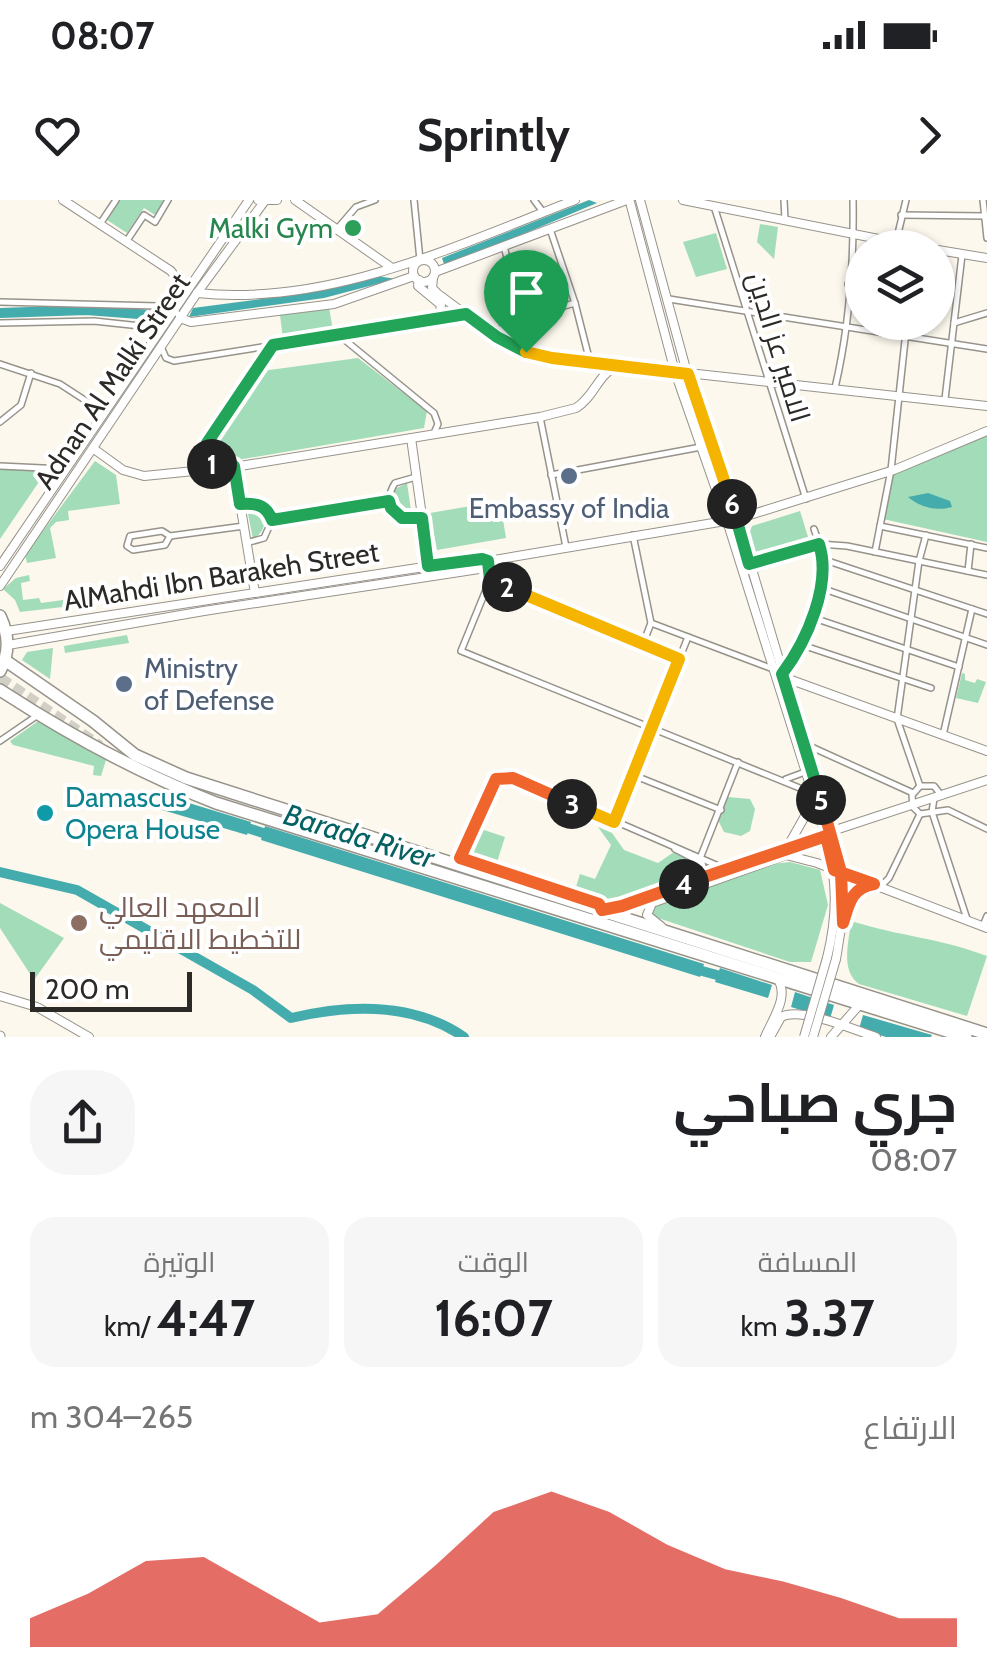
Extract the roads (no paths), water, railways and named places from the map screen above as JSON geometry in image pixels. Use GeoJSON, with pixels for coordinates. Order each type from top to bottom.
{"type":"FeatureCollection","features":[{"type":"Feature","properties":{"kind":"highway"},"geometry":{"type":"LineString","coordinates":[[0,616],[8,645],[3,666],[94,721],[117,743],[160,767],[214,788],[459,861],[987,1034]]}},
{"type":"Feature","properties":{"kind":"highway"},"geometry":{"type":"LineString","coordinates":[[0,690],[140,772],[216,803],[966,1037]]}},
{"type":"Feature","properties":{"kind":"main road"},"geometry":{"type":"LineString","coordinates":[[63,200],[171,271],[185,290]]}},
{"type":"Feature","properties":{"kind":"main road","name":"Adnan Al Malki Street"},"geometry":{"type":"LineString","coordinates":[[0,566],[158,328],[249,200]]}},
{"type":"Feature","properties":{"kind":"main road"},"geometry":{"type":"LineString","coordinates":[[261,201],[277,200]]}},
{"type":"Feature","properties":{"kind":"main road"},"geometry":{"type":"LineString","coordinates":[[295,200],[392,268]]}},
{"type":"Feature","properties":{"kind":"main road"},"geometry":{"type":"LineString","coordinates":[[197,294],[293,292],[392,268],[575,200]]}},
{"type":"Feature","properties":{"kind":"main road"},"geometry":{"type":"LineString","coordinates":[[683,200],[845,232]]}},
{"type":"Feature","properties":{"kind":"main road","name":"Adnan Al Malki Street"},"geometry":{"type":"LineString","coordinates":[[0,586],[261,201]]}},
{"type":"Feature","properties":{"kind":"main road"},"geometry":{"type":"LineString","coordinates":[[180,318],[191,322],[334,304],[417,278],[424,282],[550,228],[631,201]]}},
{"type":"Feature","properties":{"kind":"main road"},"geometry":{"type":"LineString","coordinates":[[631,201],[667,299],[732,520],[804,743],[824,836]]}},
{"type":"Feature","properties":{"kind":"main road"},"geometry":{"type":"LineString","coordinates":[[631,201],[675,372],[700,447],[750,567],[805,772],[838,871],[843,923]]}},
{"type":"Feature","properties":{"kind":"main road"},"geometry":{"type":"LineString","coordinates":[[955,254],[987,258]]}},
{"type":"Feature","properties":{"kind":"main road"},"geometry":{"type":"LineString","coordinates":[[420,260],[431,262],[432,288],[497,337],[526,352],[987,406]]}},
{"type":"Feature","properties":{"kind":"main road"},"geometry":{"type":"LineString","coordinates":[[420,260],[414,266],[418,286],[441,305],[438,319],[466,314]]}},
{"type":"Feature","properties":{"kind":"main road"},"geometry":{"type":"LineString","coordinates":[[171,271],[199,270]]}},
{"type":"Feature","properties":{"kind":"main road"},"geometry":{"type":"LineString","coordinates":[[590,362],[597,384]]}},
{"type":"Feature","properties":{"kind":"main road"},"geometry":{"type":"LineString","coordinates":[[648,368],[672,362],[687,371]]}},
{"type":"Feature","properties":{"kind":"main road"},"geometry":{"type":"LineString","coordinates":[[83,442],[84,451],[94,450],[123,470],[144,476],[234,466],[576,408],[589,398],[605,373],[618,365]]}},
{"type":"Feature","properties":{"kind":"main road","name":"AlMahdi Ibn Barakeh Street"},"geometry":{"type":"LineString","coordinates":[[367,582],[428,566],[488,561],[732,520],[806,500],[987,431]]}},
{"type":"Feature","properties":{"kind":"main road"},"geometry":{"type":"LineString","coordinates":[[411,438],[428,566]]}},
{"type":"Feature","properties":{"kind":"main road"},"geometry":{"type":"LineString","coordinates":[[234,466],[255,593]]}},
{"type":"Feature","properties":{"kind":"main road"},"geometry":{"type":"LineString","coordinates":[[8,645],[356,583],[479,569],[488,561]]}},
{"type":"Feature","properties":{"kind":"main road","name":"AlMahdi Ibn Barakeh Street"},"geometry":{"type":"LineString","coordinates":[[7,631],[255,593],[356,583]]}},
{"type":"Feature","properties":{"kind":"main road"},"geometry":{"type":"LineString","coordinates":[[31,628],[34,640]]}},
{"type":"Feature","properties":{"kind":"main road"},"geometry":{"type":"LineString","coordinates":[[780,673],[987,751]]}},
{"type":"Feature","properties":{"kind":"main road"},"geometry":{"type":"LineString","coordinates":[[666,929],[648,917],[646,909],[652,903],[824,836],[987,780]]}},
{"type":"Feature","properties":{"kind":"main road"},"geometry":{"type":"LineString","coordinates":[[787,851],[813,797]]}},
{"type":"Feature","properties":{"kind":"main road"},"geometry":{"type":"LineString","coordinates":[[602,910],[787,851],[985,927]]}},
{"type":"Feature","properties":{"kind":"main road"},"geometry":{"type":"LineString","coordinates":[[813,1037],[832,959],[838,871]]}},
{"type":"Feature","properties":{"kind":"main road"},"geometry":{"type":"LineString","coordinates":[[804,1037],[852,895],[860,888],[877,886]]}},
{"type":"Feature","properties":{"kind":"main road"},"geometry":{"type":"LineString","coordinates":[[768,1037],[783,994],[782,983],[774,976]]}},
{"type":"Feature","properties":{"kind":"main road"},"geometry":{"type":"LineString","coordinates":[[0,996],[37,1007],[89,1037]]}},
{"type":"Feature","properties":{"kind":"main road"},"geometry":{"type":"LineString","coordinates":[[832,1037],[861,1003]]}},
{"type":"Feature","properties":{"kind":"main road"},"geometry":{"type":"LineString","coordinates":[[768,1037],[786,1013],[842,1023],[876,1037]]}},
{"type":"Feature","properties":{"kind":"street"},"geometry":{"type":"LineString","coordinates":[[100,224],[116,200]]}},
{"type":"Feature","properties":{"kind":"street"},"geometry":{"type":"LineString","coordinates":[[126,242],[144,215],[155,222],[168,200]]}},
{"type":"Feature","properties":{"kind":"street"},"geometry":{"type":"LineString","coordinates":[[337,230],[356,207],[375,200]]}},
{"type":"Feature","properties":{"kind":"street"},"geometry":{"type":"LineString","coordinates":[[414,200],[420,260]]}},
{"type":"Feature","properties":{"kind":"street"},"geometry":{"type":"LineString","coordinates":[[534,200],[543,212]]}},
{"type":"Feature","properties":{"kind":"street"},"geometry":{"type":"LineString","coordinates":[[784,200],[785,220]]}},
{"type":"Feature","properties":{"kind":"street"},"geometry":{"type":"LineString","coordinates":[[853,200],[854,230]]}},
{"type":"Feature","properties":{"kind":"street"},"geometry":{"type":"LineString","coordinates":[[899,230],[906,200]]}},
{"type":"Feature","properties":{"kind":"street"},"geometry":{"type":"LineString","coordinates":[[983,200],[987,238]]}},
{"type":"Feature","properties":{"kind":"street","name":"الامير عز الدين"},"geometry":{"type":"LineString","coordinates":[[714,206],[806,500]]}},
{"type":"Feature","properties":{"kind":"street"},"geometry":{"type":"LineString","coordinates":[[902,215],[985,216]]}},
{"type":"Feature","properties":{"kind":"street"},"geometry":{"type":"LineString","coordinates":[[550,228],[576,303],[590,362]]}},
{"type":"Feature","properties":{"kind":"street"},"geometry":{"type":"LineString","coordinates":[[504,246],[518,305]]}},
{"type":"Feature","properties":{"kind":"street"},"geometry":{"type":"LineString","coordinates":[[955,314],[962,255]]}},
{"type":"Feature","properties":{"kind":"street"},"geometry":{"type":"LineString","coordinates":[[667,299],[844,326]]}},
{"type":"Feature","properties":{"kind":"street"},"geometry":{"type":"LineString","coordinates":[[0,302],[172,309],[180,318]]}},
{"type":"Feature","properties":{"kind":"street"},"geometry":{"type":"LineString","coordinates":[[497,337],[511,308],[523,304],[539,313],[576,303]]}},
{"type":"Feature","properties":{"kind":"street"},"geometry":{"type":"LineString","coordinates":[[526,352],[538,329],[539,313]]}},
{"type":"Feature","properties":{"kind":"street"},"geometry":{"type":"LineString","coordinates":[[955,323],[987,313]]}},
{"type":"Feature","properties":{"kind":"street"},"geometry":{"type":"LineString","coordinates":[[835,388],[845,316]]}},
{"type":"Feature","properties":{"kind":"street"},"geometry":{"type":"LineString","coordinates":[[162,346],[164,356],[174,361],[438,319]]}},
{"type":"Feature","properties":{"kind":"street"},"geometry":{"type":"LineString","coordinates":[[0,323],[94,321],[158,328]]}},
{"type":"Feature","properties":{"kind":"street"},"geometry":{"type":"LineString","coordinates":[[339,335],[434,413],[438,424],[432,435]]}},
{"type":"Feature","properties":{"kind":"street"},"geometry":{"type":"LineString","coordinates":[[875,552],[891,470],[905,340]]}},
{"type":"Feature","properties":{"kind":"street"},"geometry":{"type":"LineString","coordinates":[[935,340],[987,348]]}},
{"type":"Feature","properties":{"kind":"street"},"geometry":{"type":"LineString","coordinates":[[945,400],[952,340]]}},
{"type":"Feature","properties":{"kind":"street"},"geometry":{"type":"LineString","coordinates":[[220,468],[208,460],[207,443],[273,345]]}},
{"type":"Feature","properties":{"kind":"street"},"geometry":{"type":"LineString","coordinates":[[0,364],[60,384],[103,412]]}},
{"type":"Feature","properties":{"kind":"street"},"geometry":{"type":"LineString","coordinates":[[0,422],[21,405],[31,373]]}},
{"type":"Feature","properties":{"kind":"street"},"geometry":{"type":"LineString","coordinates":[[540,417],[566,547]]}},
{"type":"Feature","properties":{"kind":"street"},"geometry":{"type":"LineString","coordinates":[[551,475],[700,447]]}},
{"type":"Feature","properties":{"kind":"street"},"geometry":{"type":"LineString","coordinates":[[0,466],[64,469]]}},
{"type":"Feature","properties":{"kind":"street"},"geometry":{"type":"LineString","coordinates":[[416,477],[395,484],[389,501],[402,518],[422,518]]}},
{"type":"Feature","properties":{"kind":"street"},"geometry":{"type":"LineString","coordinates":[[272,520],[389,501]]}},
{"type":"Feature","properties":{"kind":"street"},"geometry":{"type":"LineString","coordinates":[[240,504],[258,504],[269,512],[272,520],[269,534],[246,543]]}},
{"type":"Feature","properties":{"kind":"street"},"geometry":{"type":"LineString","coordinates":[[170,536],[165,545],[136,550],[126,542],[133,535],[162,530],[170,536],[244,526]]}},
{"type":"Feature","properties":{"kind":"street"},"geometry":{"type":"LineString","coordinates":[[880,526],[987,548]]}},
{"type":"Feature","properties":{"kind":"street"},"geometry":{"type":"LineString","coordinates":[[650,622],[780,673],[799,644],[824,589],[825,560],[814,530]]}},
{"type":"Feature","properties":{"kind":"street"},"geometry":{"type":"LineString","coordinates":[[633,535],[650,622],[642,644]]}},
{"type":"Feature","properties":{"kind":"street"},"geometry":{"type":"LineString","coordinates":[[920,786],[896,718],[926,535]]}},
{"type":"Feature","properties":{"kind":"street"},"geometry":{"type":"LineString","coordinates":[[968,570],[971,544]]}},
{"type":"Feature","properties":{"kind":"street"},"geometry":{"type":"LineString","coordinates":[[750,567],[820,546],[875,552],[987,575]]}},
{"type":"Feature","properties":{"kind":"street"},"geometry":{"type":"LineString","coordinates":[[825,560],[987,614]]}},
{"type":"Feature","properties":{"kind":"street"},"geometry":{"type":"LineString","coordinates":[[488,561],[490,580],[461,651],[783,780],[813,797]]}},
{"type":"Feature","properties":{"kind":"street"},"geometry":{"type":"LineString","coordinates":[[490,580],[679,659]]}},
{"type":"Feature","properties":{"kind":"street"},"geometry":{"type":"LineString","coordinates":[[824,589],[987,645]]}},
{"type":"Feature","properties":{"kind":"street"},"geometry":{"type":"LineString","coordinates":[[942,735],[972,609]]}},
{"type":"Feature","properties":{"kind":"street"},"geometry":{"type":"LineString","coordinates":[[811,617],[959,667]]}},
{"type":"Feature","properties":{"kind":"street"},"geometry":{"type":"LineString","coordinates":[[614,822],[688,636]]}},
{"type":"Feature","properties":{"kind":"street"},"geometry":{"type":"LineString","coordinates":[[799,644],[931,688]]}},
{"type":"Feature","properties":{"kind":"street"},"geometry":{"type":"LineString","coordinates":[[0,741],[38,715]]}},
{"type":"Feature","properties":{"kind":"street"},"geometry":{"type":"LineString","coordinates":[[804,743],[913,793]]}},
{"type":"Feature","properties":{"kind":"street"},"geometry":{"type":"LineString","coordinates":[[700,860],[738,762]]}},
{"type":"Feature","properties":{"kind":"street"},"geometry":{"type":"LineString","coordinates":[[783,780],[805,772]]}},
{"type":"Feature","properties":{"kind":"street"},"geometry":{"type":"LineString","coordinates":[[633,775],[721,810]]}},
{"type":"Feature","properties":{"kind":"street"},"geometry":{"type":"LineString","coordinates":[[459,861],[491,788],[496,779],[504,776],[726,869]]}},
{"type":"Feature","properties":{"kind":"street"},"geometry":{"type":"LineString","coordinates":[[920,814],[912,805],[913,793],[920,786],[931,785],[938,796],[932,812],[968,921]]}},
{"type":"Feature","properties":{"kind":"street"},"geometry":{"type":"LineString","coordinates":[[920,814],[948,810],[987,829]]}},
{"type":"Feature","properties":{"kind":"street"},"geometry":{"type":"LineString","coordinates":[[877,886],[888,881],[920,814]]}},
{"type":"Feature","properties":{"kind":"street"},"geometry":{"type":"LineString","coordinates":[[700,860],[706,876]]}},
{"type":"Feature","properties":{"kind":"street"},"geometry":{"type":"LineString","coordinates":[[985,927],[987,916]]}},
{"type":"Feature","properties":{"kind":"water"},"geometry":{"type":"Polygon","coordinates":[[[589,200],[597,203],[445,267],[442,258],[589,200]]]}},
{"type":"Feature","properties":{"kind":"water"},"geometry":{"type":"Polygon","coordinates":[[[371,275],[396,279],[324,298],[189,317],[193,308],[277,297],[371,275]]]}},
{"type":"Feature","properties":{"kind":"water"},"geometry":{"type":"Polygon","coordinates":[[[928,493],[950,501],[952,507],[927,507],[908,497],[928,493]]]}},
{"type":"Feature","properties":{"kind":"water"},"geometry":{"type":"Polygon","coordinates":[[[163,795],[251,822],[247,835],[159,809],[163,795]]]}},
{"type":"Feature","properties":{"kind":"water"},"geometry":{"type":"Polygon","coordinates":[[[265,826],[704,964],[700,977],[261,840],[265,826]]]}},
{"type":"Feature","properties":{"kind":"water"},"geometry":{"type":"Polygon","coordinates":[[[720,968],[772,985],[768,998],[715,982],[720,968]]]}},
{"type":"Feature","properties":{"kind":"water"},"geometry":{"type":"Polygon","coordinates":[[[795,992],[834,1005],[830,1019],[791,1007],[795,992]]]}},
{"type":"Feature","properties":{"kind":"water"},"geometry":{"type":"Polygon","coordinates":[[[863,1015],[932,1035],[886,1037],[859,1029],[863,1015]]]}},
{"type":"Feature","properties":{"kind":"waterway"},"geometry":{"type":"LineString","coordinates":[[0,313],[86,310],[152,315]]}},
{"type":"Feature","properties":{"kind":"waterway","name":"Barada River"},"geometry":{"type":"LineString","coordinates":[[239,825],[275,837]]}},
{"type":"Feature","properties":{"kind":"waterway","name":"Barada River"},"geometry":{"type":"LineString","coordinates":[[0,872],[77,890],[253,990],[291,1018],[336,1010],[380,1009],[424,1017],[464,1037]]}},
{"type":"Feature","properties":{"kind":"waterway","name":"Barada River"},"geometry":{"type":"LineString","coordinates":[[691,968],[728,978]]}},
{"type":"Feature","properties":{"kind":"tunnel"},"geometry":{"type":"LineString","coordinates":[[0,678],[100,746]]}},
{"type":"Feature","properties":{"kind":"place","name":"Malki Gym"},"geometry":{"type":"Point","coordinates":[353,228]}},
{"type":"Feature","properties":{"kind":"place","name":"Embassy of India"},"geometry":{"type":"Point","coordinates":[569,476]}},
{"type":"Feature","properties":{"kind":"place","name":"Ministry of Defense"},"geometry":{"type":"Point","coordinates":[124,684]}},
{"type":"Feature","properties":{"kind":"place","name":"Damascus Opera House"},"geometry":{"type":"Point","coordinates":[45,813]}},
{"type":"Feature","properties":{"kind":"place","name":"المعهد العالي للتخطيط الاقليمي"},"geometry":{"type":"Point","coordinates":[79,923]}}]}
